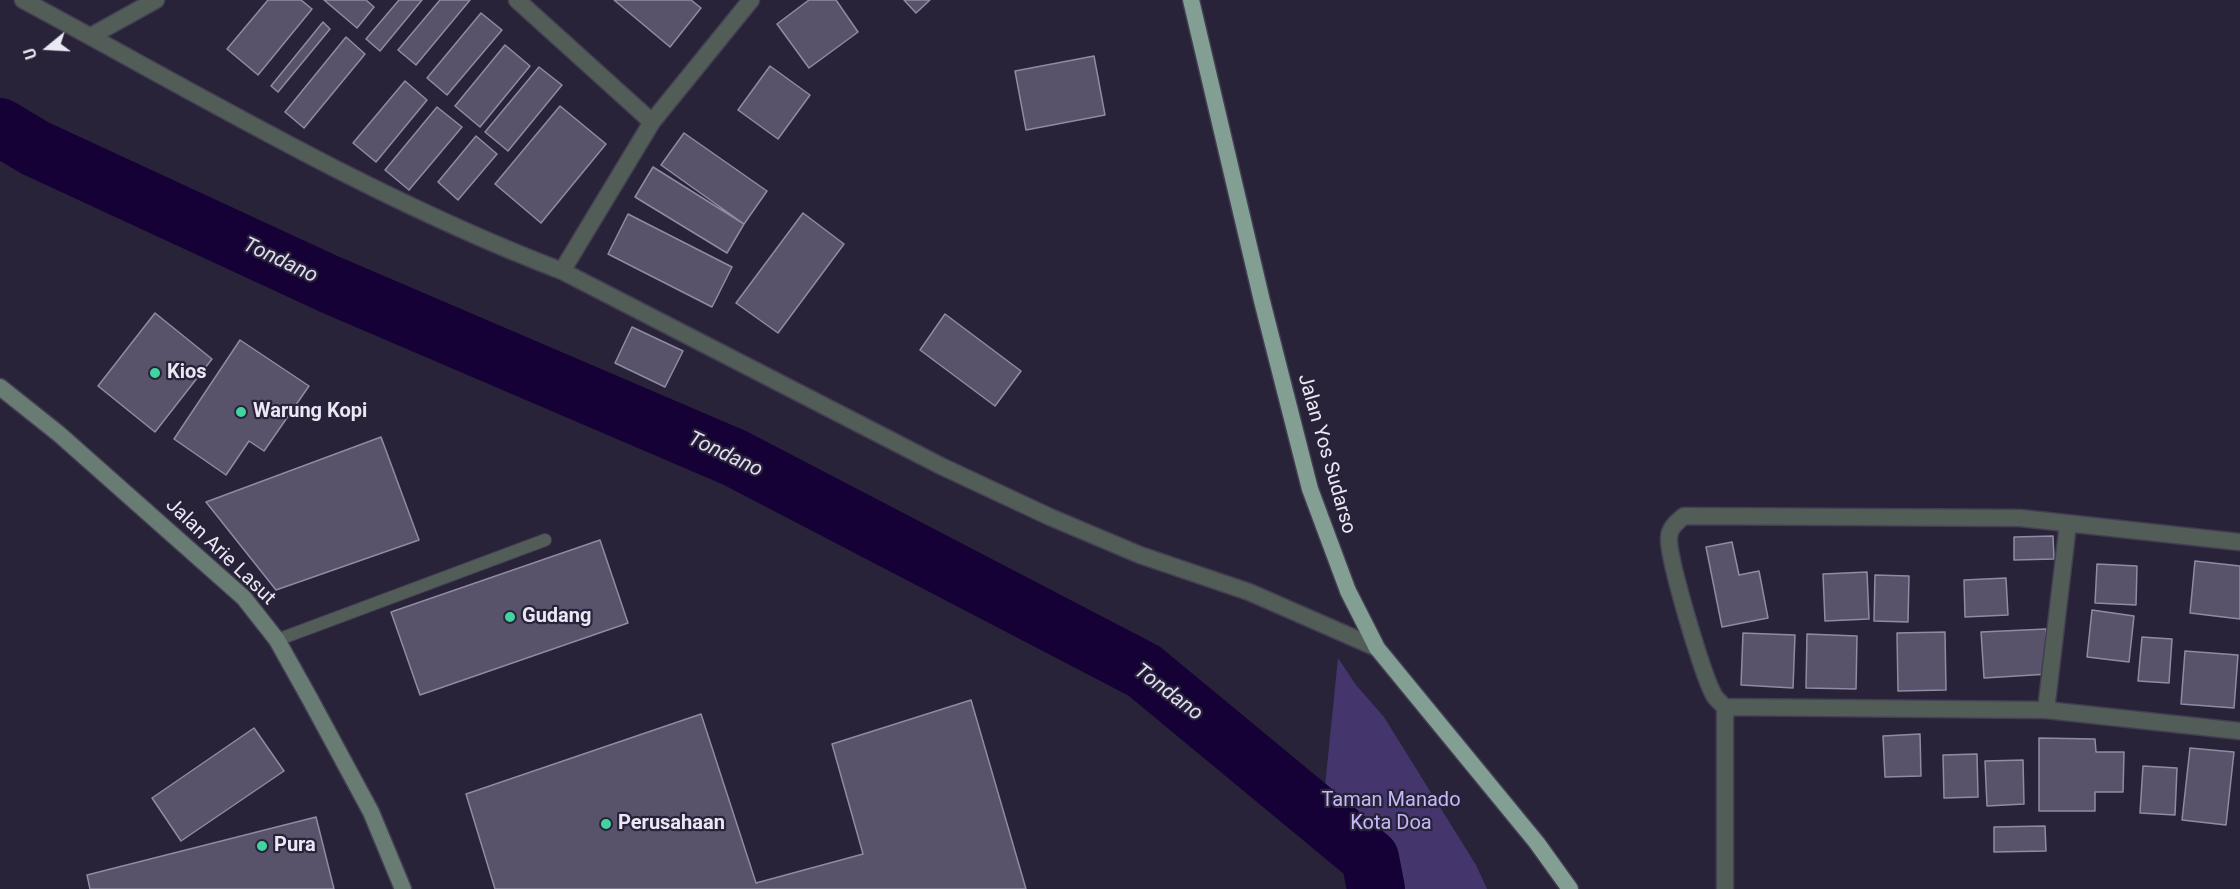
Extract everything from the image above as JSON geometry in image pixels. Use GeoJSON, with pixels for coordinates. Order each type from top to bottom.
{"type":"FeatureCollection","features":[{"type":"Feature","properties":{"kind":"highway","name":"Jalan Yos Sudarso"},"geometry":{"type":"LineString","coordinates":[[1191,0],[1262,301],[1310,489],[1348,591],[1377,648],[1537,843],[1570,889]]}},
{"type":"Feature","properties":{"kind":"main road","name":"Jalan Arie Lasut"},"geometry":{"type":"LineString","coordinates":[[0,387],[77,449],[244,598],[277,640],[371,812],[403,889]]}},
{"type":"Feature","properties":{"kind":"street"},"geometry":{"type":"LineString","coordinates":[[23,0],[308,156],[437,218],[562,271],[941,466],[1050,517],[1140,555],[1249,592],[1377,648]]}},
{"type":"Feature","properties":{"kind":"street"},"geometry":{"type":"LineString","coordinates":[[91,36],[156,0]]}},
{"type":"Feature","properties":{"kind":"street"},"geometry":{"type":"LineString","coordinates":[[517,0],[652,122]]}},
{"type":"Feature","properties":{"kind":"street"},"geometry":{"type":"LineString","coordinates":[[562,271],[652,122],[751,0]]}},
{"type":"Feature","properties":{"kind":"street"},"geometry":{"type":"LineString","coordinates":[[1725,889],[1725,707],[1715,696],[1703,668],[1672,557],[1669,537],[1672,526],[1684,516],[2020,518],[2240,542]]}},
{"type":"Feature","properties":{"kind":"street"},"geometry":{"type":"LineString","coordinates":[[2046,710],[2068,524]]}},
{"type":"Feature","properties":{"kind":"street"},"geometry":{"type":"LineString","coordinates":[[1725,707],[2046,710],[2240,731]]}},
{"type":"Feature","properties":{"kind":"lane"},"geometry":{"type":"LineString","coordinates":[[277,640],[545,540]]}},
{"type":"Feature","properties":{"kind":"green space","name":"Taman Manado Kota Doa"},"geometry":{"type":"Polygon","coordinates":[[[1338,658],[1356,685],[1384,717],[1476,865],[1487,889],[1386,889],[1382,877],[1352,835],[1325,786],[1338,658]]]}},
{"type":"Feature","properties":{"kind":"building"},"geometry":{"type":"Polygon","coordinates":[[[268,0],[301,0],[312,9],[258,75],[227,49],[268,0]]]}},
{"type":"Feature","properties":{"kind":"building"},"geometry":{"type":"Polygon","coordinates":[[[324,0],[366,0],[374,7],[357,28],[324,0]]]}},
{"type":"Feature","properties":{"kind":"building"},"geometry":{"type":"Polygon","coordinates":[[[399,0],[422,0],[380,51],[366,39],[399,0]]]}},
{"type":"Feature","properties":{"kind":"building"},"geometry":{"type":"Polygon","coordinates":[[[440,0],[470,0],[416,65],[398,50],[440,0]]]}},
{"type":"Feature","properties":{"kind":"building"},"geometry":{"type":"Polygon","coordinates":[[[614,0],[691,0],[701,8],[670,47],[614,0]]]}},
{"type":"Feature","properties":{"kind":"building"},"geometry":{"type":"Polygon","coordinates":[[[809,0],[836,0],[858,32],[809,68],[777,24],[809,0]]]}},
{"type":"Feature","properties":{"kind":"building"},"geometry":{"type":"Polygon","coordinates":[[[904,0],[930,0],[916,13],[904,0]]]}},
{"type":"Feature","properties":{"kind":"building"},"geometry":{"type":"Polygon","coordinates":[[[481,13],[502,30],[447,95],[427,78],[481,13]]]}},
{"type":"Feature","properties":{"kind":"building"},"geometry":{"type":"Polygon","coordinates":[[[323,22],[330,29],[278,92],[271,86],[323,22]]]}},
{"type":"Feature","properties":{"kind":"building"},"geometry":{"type":"Polygon","coordinates":[[[346,37],[365,54],[304,128],[285,112],[346,37]]]}},
{"type":"Feature","properties":{"kind":"building"},"geometry":{"type":"Polygon","coordinates":[[[505,45],[530,66],[480,127],[455,106],[505,45]]]}},
{"type":"Feature","properties":{"kind":"building"},"geometry":{"type":"Polygon","coordinates":[[[1094,56],[1105,115],[1026,130],[1015,71],[1094,56]]]}},
{"type":"Feature","properties":{"kind":"building"},"geometry":{"type":"Polygon","coordinates":[[[770,66],[810,95],[778,139],[738,110],[770,66]]]}},
{"type":"Feature","properties":{"kind":"building"},"geometry":{"type":"Polygon","coordinates":[[[539,67],[562,85],[508,151],[485,132],[539,67]]]}},
{"type":"Feature","properties":{"kind":"building"},"geometry":{"type":"Polygon","coordinates":[[[405,81],[427,100],[376,162],[353,143],[405,81]]]}},
{"type":"Feature","properties":{"kind":"building"},"geometry":{"type":"Polygon","coordinates":[[[560,106],[606,144],[541,223],[495,184],[560,106]]]}},
{"type":"Feature","properties":{"kind":"building"},"geometry":{"type":"Polygon","coordinates":[[[437,107],[462,127],[409,190],[385,170],[437,107]]]}},
{"type":"Feature","properties":{"kind":"building"},"geometry":{"type":"Polygon","coordinates":[[[684,133],[767,191],[744,224],[661,165],[684,133]]]}},
{"type":"Feature","properties":{"kind":"building"},"geometry":{"type":"Polygon","coordinates":[[[476,136],[497,154],[458,200],[438,182],[476,136]]]}},
{"type":"Feature","properties":{"kind":"building"},"geometry":{"type":"Polygon","coordinates":[[[653,167],[744,224],[727,253],[635,197],[653,167]]]}},
{"type":"Feature","properties":{"kind":"building"},"geometry":{"type":"Polygon","coordinates":[[[803,213],[844,244],[778,333],[736,303],[803,213]]]}},
{"type":"Feature","properties":{"kind":"building"},"geometry":{"type":"Polygon","coordinates":[[[628,214],[732,267],[712,307],[608,254],[628,214]]]}},
{"type":"Feature","properties":{"kind":"building","name":"Kios"},"geometry":{"type":"Polygon","coordinates":[[[155,313],[212,359],[155,432],[98,386],[155,313]]]}},
{"type":"Feature","properties":{"kind":"building"},"geometry":{"type":"Polygon","coordinates":[[[945,314],[1021,371],[995,406],[920,350],[945,314]]]}},
{"type":"Feature","properties":{"kind":"building"},"geometry":{"type":"Polygon","coordinates":[[[632,327],[683,351],[665,387],[615,363],[632,327]]]}},
{"type":"Feature","properties":{"kind":"building","name":"Warung Kopi"},"geometry":{"type":"Polygon","coordinates":[[[240,340],[309,386],[264,451],[249,441],[226,475],[174,439],[240,340]]]}},
{"type":"Feature","properties":{"kind":"building"},"geometry":{"type":"Polygon","coordinates":[[[381,437],[419,540],[276,590],[206,502],[381,437]]]}},
{"type":"Feature","properties":{"kind":"building"},"geometry":{"type":"Polygon","coordinates":[[[2053,536],[2054,559],[2014,560],[2014,537],[2053,536]]]}},
{"type":"Feature","properties":{"kind":"building","name":"Gudang"},"geometry":{"type":"Polygon","coordinates":[[[600,540],[628,623],[420,695],[391,612],[600,540]]]}},
{"type":"Feature","properties":{"kind":"building"},"geometry":{"type":"Polygon","coordinates":[[[1732,542],[1739,575],[1759,571],[1768,618],[1722,627],[1706,547],[1732,542]]]}},
{"type":"Feature","properties":{"kind":"building"},"geometry":{"type":"Polygon","coordinates":[[[2195,561],[2240,566],[2240,619],[2190,613],[2195,561]]]}},
{"type":"Feature","properties":{"kind":"building"},"geometry":{"type":"Polygon","coordinates":[[[2097,564],[2137,566],[2136,605],[2095,603],[2097,564]]]}},
{"type":"Feature","properties":{"kind":"building"},"geometry":{"type":"Polygon","coordinates":[[[1867,572],[1869,619],[1825,621],[1823,574],[1867,572]]]}},
{"type":"Feature","properties":{"kind":"building"},"geometry":{"type":"Polygon","coordinates":[[[1875,575],[1909,576],[1908,622],[1874,621],[1875,575]]]}},
{"type":"Feature","properties":{"kind":"building"},"geometry":{"type":"Polygon","coordinates":[[[2006,578],[2008,615],[1965,617],[1964,580],[2006,578]]]}},
{"type":"Feature","properties":{"kind":"building"},"geometry":{"type":"Polygon","coordinates":[[[2092,610],[2134,616],[2129,662],[2087,657],[2092,610]]]}},
{"type":"Feature","properties":{"kind":"building"},"geometry":{"type":"Polygon","coordinates":[[[2046,629],[2049,674],[1984,678],[1981,632],[2046,629]]]}},
{"type":"Feature","properties":{"kind":"building"},"geometry":{"type":"Polygon","coordinates":[[[1945,632],[1946,690],[1898,691],[1897,633],[1945,632]]]}},
{"type":"Feature","properties":{"kind":"building"},"geometry":{"type":"Polygon","coordinates":[[[1743,633],[1795,635],[1793,688],[1741,685],[1743,633]]]}},
{"type":"Feature","properties":{"kind":"building"},"geometry":{"type":"Polygon","coordinates":[[[1807,634],[1857,636],[1856,689],[1806,688],[1807,634]]]}},
{"type":"Feature","properties":{"kind":"building"},"geometry":{"type":"Polygon","coordinates":[[[2142,637],[2172,639],[2169,683],[2138,681],[2142,637]]]}},
{"type":"Feature","properties":{"kind":"building"},"geometry":{"type":"Polygon","coordinates":[[[2185,651],[2238,655],[2234,708],[2181,704],[2185,651]]]}},
{"type":"Feature","properties":{"kind":"building","name":"Perusahaan"},"geometry":{"type":"Polygon","coordinates":[[[971,700],[1026,889],[495,889],[466,794],[701,714],[756,883],[863,854],[832,744],[971,700]]]}},
{"type":"Feature","properties":{"kind":"building"},"geometry":{"type":"Polygon","coordinates":[[[254,728],[284,771],[181,841],[152,798],[254,728]]]}},
{"type":"Feature","properties":{"kind":"building"},"geometry":{"type":"Polygon","coordinates":[[[1920,734],[1921,776],[1885,777],[1883,736],[1920,734]]]}},
{"type":"Feature","properties":{"kind":"building"},"geometry":{"type":"Polygon","coordinates":[[[2039,738],[2095,739],[2096,752],[2124,752],[2123,792],[2095,792],[2095,811],[2039,811],[2039,738]]]}},
{"type":"Feature","properties":{"kind":"building"},"geometry":{"type":"Polygon","coordinates":[[[2190,748],[2234,752],[2226,825],[2182,820],[2190,748]]]}},
{"type":"Feature","properties":{"kind":"building"},"geometry":{"type":"Polygon","coordinates":[[[1977,754],[1978,797],[1944,798],[1943,755],[1977,754]]]}},
{"type":"Feature","properties":{"kind":"building"},"geometry":{"type":"Polygon","coordinates":[[[2023,760],[2024,804],[1987,806],[1985,761],[2023,760]]]}},
{"type":"Feature","properties":{"kind":"building"},"geometry":{"type":"Polygon","coordinates":[[[2143,766],[2177,768],[2175,815],[2140,813],[2143,766]]]}},
{"type":"Feature","properties":{"kind":"building","name":"Pura"},"geometry":{"type":"Polygon","coordinates":[[[316,817],[334,889],[90,889],[87,875],[316,817]]]}},
{"type":"Feature","properties":{"kind":"building"},"geometry":{"type":"Polygon","coordinates":[[[2045,826],[2046,851],[1994,852],[1994,827],[2045,826]]]}},
{"type":"Feature","properties":{"kind":"waterway","name":"Tondano"},"geometry":{"type":"LineString","coordinates":[[0,127],[35,148],[329,284],[735,458],[1144,671],[1370,858],[1376,889]]}},
{"type":"Feature","properties":{"kind":"place","name":"Kios"},"geometry":{"type":"Point","coordinates":[155,373]}},
{"type":"Feature","properties":{"kind":"place","name":"Warung Kopi"},"geometry":{"type":"Point","coordinates":[241,412]}},
{"type":"Feature","properties":{"kind":"place","name":"Gudang"},"geometry":{"type":"Point","coordinates":[510,617]}},
{"type":"Feature","properties":{"kind":"place","name":"Perusahaan"},"geometry":{"type":"Point","coordinates":[606,824]}},
{"type":"Feature","properties":{"kind":"place","name":"Pura"},"geometry":{"type":"Point","coordinates":[262,846]}}]}
